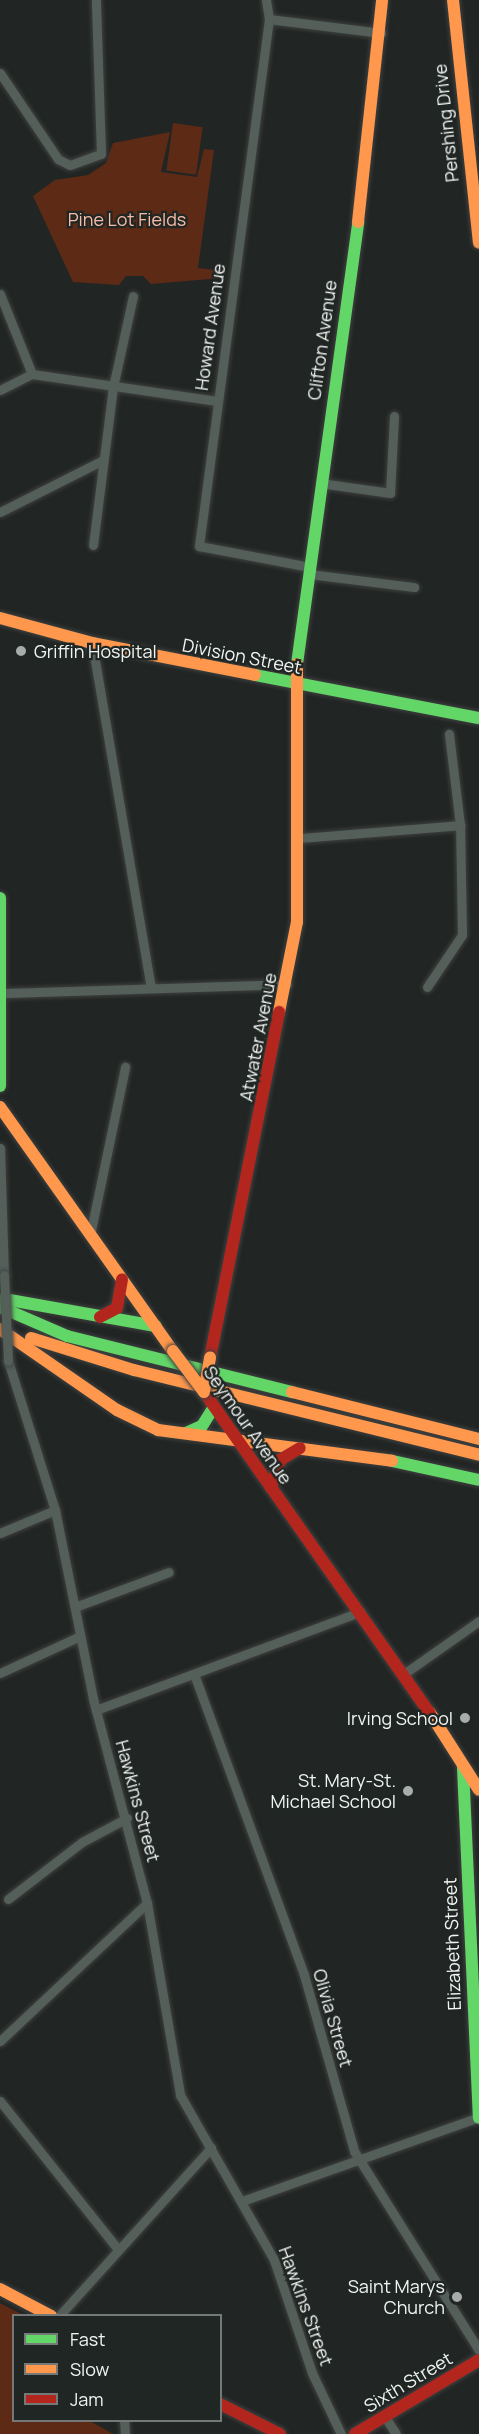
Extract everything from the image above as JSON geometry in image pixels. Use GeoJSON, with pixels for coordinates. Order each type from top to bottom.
{"type":"FeatureCollection","features":[{"type":"Feature","properties":{"kind":"main road","name":"Clifton Avenue"},"geometry":{"type":"LineString","coordinates":[[294,685],[381,33],[382,0]]}},
{"type":"Feature","properties":{"kind":"main road","name":"Pershing Drive"},"geometry":{"type":"LineString","coordinates":[[453,0],[479,243]]}},
{"type":"Feature","properties":{"kind":"main road","name":"Division Street"},"geometry":{"type":"LineString","coordinates":[[0,618],[92,643],[294,685],[479,718]]}},
{"type":"Feature","properties":{"kind":"main road","name":"Atwater Avenue"},"geometry":{"type":"LineString","coordinates":[[209,1399],[210,1358],[287,984],[300,897],[294,685]]}},
{"type":"Feature","properties":{"kind":"main road"},"geometry":{"type":"LineString","coordinates":[[0,898],[4,993],[0,1086]]}},
{"type":"Feature","properties":{"kind":"main road","name":"Seymour Avenue"},"geometry":{"type":"LineString","coordinates":[[0,1107],[236,1440],[405,1673],[479,1790]]}},
{"type":"Feature","properties":{"kind":"main road"},"geometry":{"type":"LineString","coordinates":[[99,1317],[117,1308],[122,1279]]}},
{"type":"Feature","properties":{"kind":"main road"},"geometry":{"type":"LineString","coordinates":[[0,1298],[156,1326]]}},
{"type":"Feature","properties":{"kind":"main road"},"geometry":{"type":"LineString","coordinates":[[0,1307],[67,1336],[479,1440]]}},
{"type":"Feature","properties":{"kind":"main road"},"geometry":{"type":"LineString","coordinates":[[0,1327],[129,1417],[179,1434],[300,1448],[479,1480]]}},
{"type":"Feature","properties":{"kind":"main road"},"geometry":{"type":"LineString","coordinates":[[0,1327],[71,1354],[479,1455]]}},
{"type":"Feature","properties":{"kind":"main road"},"geometry":{"type":"LineString","coordinates":[[179,1434],[202,1426],[209,1399]]}},
{"type":"Feature","properties":{"kind":"main road"},"geometry":{"type":"LineString","coordinates":[[271,1488],[280,1460],[300,1448]]}},
{"type":"Feature","properties":{"kind":"main road","name":"Elizabeth Street"},"geometry":{"type":"LineString","coordinates":[[463,1768],[479,2117]]}},
{"type":"Feature","properties":{"kind":"main road"},"geometry":{"type":"LineString","coordinates":[[0,2289],[47,2314]]}},
{"type":"Feature","properties":{"kind":"main road","name":"Sixth Street"},"geometry":{"type":"LineString","coordinates":[[355,2434],[479,2360]]}},
{"type":"Feature","properties":{"kind":"main road"},"geometry":{"type":"LineString","coordinates":[[222,2404],[280,2434]]}},
{"type":"Feature","properties":{"kind":"street"},"geometry":{"type":"LineString","coordinates":[[0,73],[58,159],[70,165],[101,154],[96,0]]}},
{"type":"Feature","properties":{"kind":"street","name":"Howard Avenue"},"geometry":{"type":"LineString","coordinates":[[266,0],[269,18],[199,546],[309,570]]}},
{"type":"Feature","properties":{"kind":"street"},"geometry":{"type":"LineString","coordinates":[[269,18],[381,33]]}},
{"type":"Feature","properties":{"kind":"street"},"geometry":{"type":"LineString","coordinates":[[0,294],[32,374]]}},
{"type":"Feature","properties":{"kind":"street"},"geometry":{"type":"LineString","coordinates":[[93,545],[113,387],[133,296]]}},
{"type":"Feature","properties":{"kind":"street"},"geometry":{"type":"LineString","coordinates":[[0,390],[32,374],[217,401]]}},
{"type":"Feature","properties":{"kind":"street"},"geometry":{"type":"LineString","coordinates":[[320,483],[390,493],[394,416]]}},
{"type":"Feature","properties":{"kind":"street"},"geometry":{"type":"LineString","coordinates":[[0,512],[103,460]]}},
{"type":"Feature","properties":{"kind":"street"},"geometry":{"type":"LineString","coordinates":[[309,570],[414,587]]}},
{"type":"Feature","properties":{"kind":"street"},"geometry":{"type":"LineString","coordinates":[[92,643],[151,987]]}},
{"type":"Feature","properties":{"kind":"street"},"geometry":{"type":"LineString","coordinates":[[427,987],[462,935],[459,825],[449,734]]}},
{"type":"Feature","properties":{"kind":"street"},"geometry":{"type":"LineString","coordinates":[[300,838],[459,825]]}},
{"type":"Feature","properties":{"kind":"street"},"geometry":{"type":"LineString","coordinates":[[4,993],[287,984]]}},
{"type":"Feature","properties":{"kind":"street"},"geometry":{"type":"LineString","coordinates":[[90,1235],[125,1067]]}},
{"type":"Feature","properties":{"kind":"street","name":"Hawkins Street"},"geometry":{"type":"LineString","coordinates":[[0,1148],[10,1372],[55,1510],[96,1710],[127,1818],[147,1903],[180,2095],[242,2200],[274,2260],[312,2373],[341,2434]]}},
{"type":"Feature","properties":{"kind":"street"},"geometry":{"type":"LineString","coordinates":[[0,1377],[10,1372]]}},
{"type":"Feature","properties":{"kind":"street"},"geometry":{"type":"LineString","coordinates":[[0,1533],[55,1510]]}},
{"type":"Feature","properties":{"kind":"street"},"geometry":{"type":"LineString","coordinates":[[75,1606],[169,1572]]}},
{"type":"Feature","properties":{"kind":"street"},"geometry":{"type":"LineString","coordinates":[[96,1710],[360,1612]]}},
{"type":"Feature","properties":{"kind":"street"},"geometry":{"type":"LineString","coordinates":[[405,1673],[479,1621]]}},
{"type":"Feature","properties":{"kind":"street"},"geometry":{"type":"LineString","coordinates":[[0,1673],[80,1636]]}},
{"type":"Feature","properties":{"kind":"street","name":"Olivia Street"},"geometry":{"type":"LineString","coordinates":[[194,1674],[304,1975],[360,2158],[479,2350]]}},
{"type":"Feature","properties":{"kind":"street"},"geometry":{"type":"LineString","coordinates":[[8,1899],[82,1842],[127,1818]]}},
{"type":"Feature","properties":{"kind":"street"},"geometry":{"type":"LineString","coordinates":[[0,2041],[147,1903]]}},
{"type":"Feature","properties":{"kind":"street"},"geometry":{"type":"LineString","coordinates":[[0,2101],[117,2248]]}},
{"type":"Feature","properties":{"kind":"street"},"geometry":{"type":"LineString","coordinates":[[242,2200],[479,2117]]}},
{"type":"Feature","properties":{"kind":"street"},"geometry":{"type":"LineString","coordinates":[[61,2314],[117,2248],[212,2148]]}},
{"type":"Feature","properties":{"kind":"street"},"geometry":{"type":"LineString","coordinates":[[385,2417],[396,2434]]}},
{"type":"Feature","properties":{"kind":"green space"},"geometry":{"type":"Polygon","coordinates":[[[173,123],[203,127],[196,175],[166,171],[173,123]]]}},
{"type":"Feature","properties":{"kind":"green space","name":"Pine Lot Fields"},"geometry":{"type":"Polygon","coordinates":[[[170,132],[161,172],[197,177],[204,149],[214,150],[198,268],[224,271],[222,278],[151,284],[143,276],[126,276],[119,285],[73,282],[33,196],[55,180],[88,175],[106,163],[113,143],[170,132]]]}},
{"type":"Feature","properties":{"kind":"green space"},"geometry":{"type":"Polygon","coordinates":[[[0,2303],[21,2314],[12,2314],[12,2422],[92,2422],[113,2434],[0,2434],[0,2303]]]}},
{"type":"Feature","properties":{"kind":"traffic: fast"},"geometry":{"type":"LineString","coordinates":[[297,664],[358,222]]}},
{"type":"Feature","properties":{"kind":"traffic: fast"},"geometry":{"type":"LineString","coordinates":[[255,675],[479,718]]}},
{"type":"Feature","properties":{"kind":"traffic: fast"},"geometry":{"type":"LineString","coordinates":[[0,898],[0,1086]]}},
{"type":"Feature","properties":{"kind":"traffic: fast"},"geometry":{"type":"LineString","coordinates":[[4,1299],[156,1326]]}},
{"type":"Feature","properties":{"kind":"traffic: fast"},"geometry":{"type":"LineString","coordinates":[[0,1307],[67,1336],[292,1392]]}},
{"type":"Feature","properties":{"kind":"traffic: fast"},"geometry":{"type":"LineString","coordinates":[[186,1433],[202,1426],[214,1407]]}},
{"type":"Feature","properties":{"kind":"traffic: fast"},"geometry":{"type":"LineString","coordinates":[[392,1461],[479,1480]]}},
{"type":"Feature","properties":{"kind":"traffic: fast"},"geometry":{"type":"LineString","coordinates":[[463,1768],[479,2118]]}},
{"type":"Feature","properties":{"kind":"traffic: slow"},"geometry":{"type":"LineString","coordinates":[[358,222],[382,0]]}},
{"type":"Feature","properties":{"kind":"traffic: slow"},"geometry":{"type":"LineString","coordinates":[[453,0],[479,243]]}},
{"type":"Feature","properties":{"kind":"traffic: slow"},"geometry":{"type":"LineString","coordinates":[[0,618],[92,643],[255,675]]}},
{"type":"Feature","properties":{"kind":"traffic: slow"},"geometry":{"type":"LineString","coordinates":[[279,1012],[297,922],[297,664]]}},
{"type":"Feature","properties":{"kind":"traffic: slow"},"geometry":{"type":"LineString","coordinates":[[0,1107],[173,1351]]}},
{"type":"Feature","properties":{"kind":"traffic: slow"},"geometry":{"type":"LineString","coordinates":[[0,1329],[117,1410],[158,1430],[392,1461]]}},
{"type":"Feature","properties":{"kind":"traffic: slow"},"geometry":{"type":"LineString","coordinates":[[31,1338],[134,1370],[479,1455]]}},
{"type":"Feature","properties":{"kind":"traffic: slow"},"geometry":{"type":"LineString","coordinates":[[173,1351],[204,1392]]}},
{"type":"Feature","properties":{"kind":"traffic: slow"},"geometry":{"type":"LineString","coordinates":[[204,1392],[210,1358]]}},
{"type":"Feature","properties":{"kind":"traffic: slow"},"geometry":{"type":"LineString","coordinates":[[292,1392],[479,1439]]}},
{"type":"Feature","properties":{"kind":"traffic: slow"},"geometry":{"type":"LineString","coordinates":[[430,1713],[479,1790]]}},
{"type":"Feature","properties":{"kind":"traffic: slow"},"geometry":{"type":"LineString","coordinates":[[0,2289],[47,2314]]}},
{"type":"Feature","properties":{"kind":"traffic: jam"},"geometry":{"type":"LineString","coordinates":[[210,1358],[279,1012]]}},
{"type":"Feature","properties":{"kind":"traffic: jam"},"geometry":{"type":"LineString","coordinates":[[100,1317],[117,1308],[122,1279]]}},
{"type":"Feature","properties":{"kind":"traffic: jam"},"geometry":{"type":"LineString","coordinates":[[204,1392],[430,1713]]}},
{"type":"Feature","properties":{"kind":"traffic: jam"},"geometry":{"type":"LineString","coordinates":[[271,1488],[280,1460],[300,1448]]}},
{"type":"Feature","properties":{"kind":"traffic: jam"},"geometry":{"type":"LineString","coordinates":[[355,2434],[479,2360]]}},
{"type":"Feature","properties":{"kind":"traffic: jam"},"geometry":{"type":"LineString","coordinates":[[222,2405],[280,2434]]}},
{"type":"Feature","properties":{"kind":"place","name":"Griffin Hospital"},"geometry":{"type":"Point","coordinates":[21,651]}},
{"type":"Feature","properties":{"kind":"place","name":"Irving School"},"geometry":{"type":"Point","coordinates":[465,1718]}},
{"type":"Feature","properties":{"kind":"place","name":"St. Mary-St. Michael School"},"geometry":{"type":"Point","coordinates":[408,1791]}},
{"type":"Feature","properties":{"kind":"place","name":"Saint Marys Church"},"geometry":{"type":"Point","coordinates":[457,2297]}}]}
